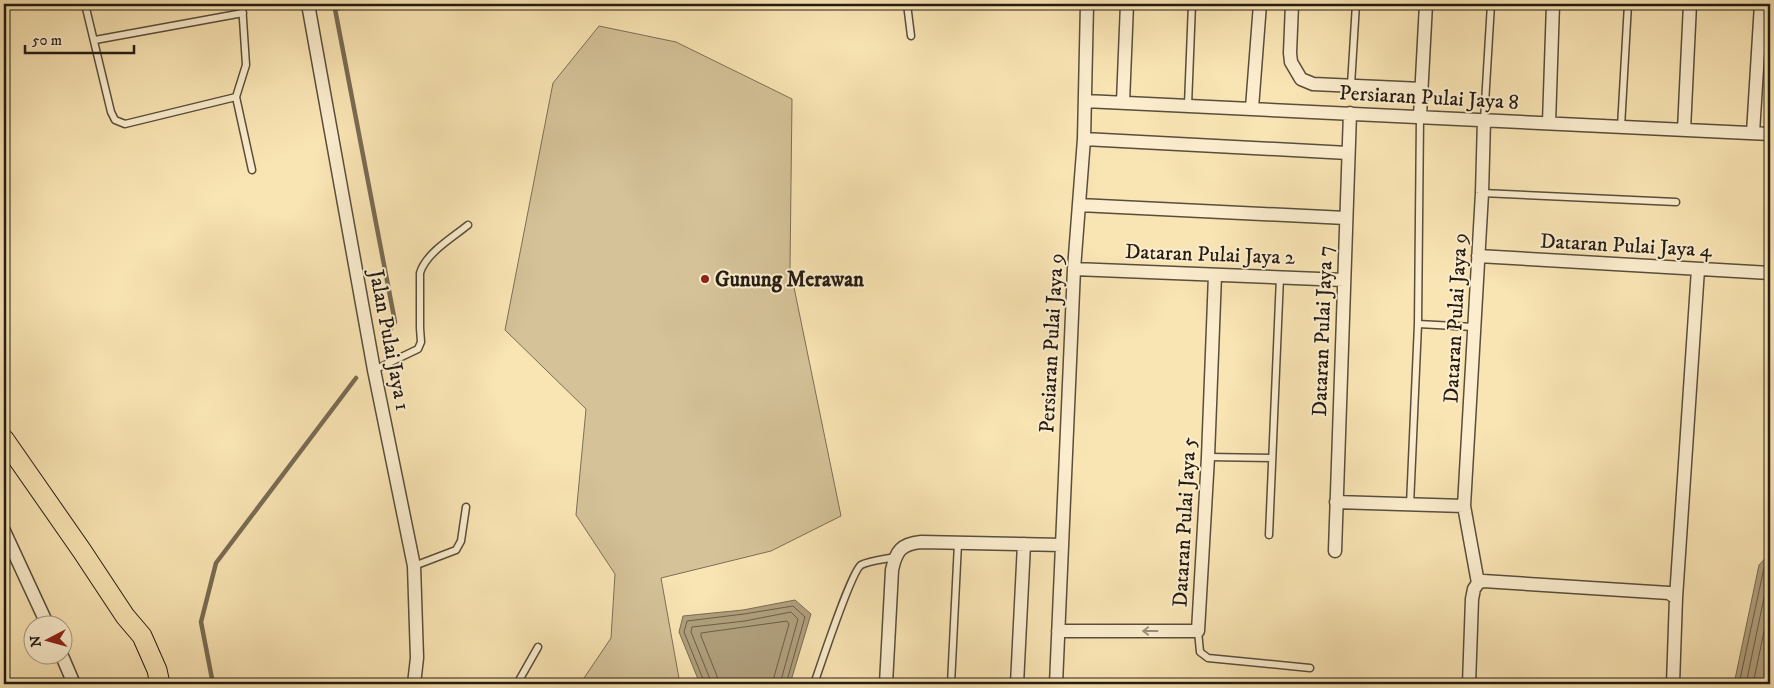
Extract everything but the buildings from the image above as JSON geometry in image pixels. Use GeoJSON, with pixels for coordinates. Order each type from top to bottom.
{"type":"FeatureCollection","features":[{"type":"Feature","properties":{"kind":"main road"},"geometry":{"type":"LineString","coordinates":[[4,439],[125,616],[142,636],[157,670],[160,684]]}},
{"type":"Feature","properties":{"kind":"main road"},"geometry":{"type":"LineString","coordinates":[[125,616],[132,641],[148,678],[148,684]]}},
{"type":"Feature","properties":{"kind":"street","name":"Jalan Pulai Jaya 1"},"geometry":{"type":"LineString","coordinates":[[308,4],[374,370],[414,566],[417,658],[414,684]]}},
{"type":"Feature","properties":{"kind":"street","name":"Persiaran Pulai Jaya 9"},"geometry":{"type":"LineString","coordinates":[[1056,684],[1074,269],[1086,101],[1087,4]]}},
{"type":"Feature","properties":{"kind":"street"},"geometry":{"type":"LineString","coordinates":[[1122,102],[1127,4]]}},
{"type":"Feature","properties":{"kind":"street"},"geometry":{"type":"LineString","coordinates":[[1252,108],[1260,4]]}},
{"type":"Feature","properties":{"kind":"street"},"geometry":{"type":"LineString","coordinates":[[1292,4],[1291,62],[1295,72],[1301,79],[1313,84],[1422,89]]}},
{"type":"Feature","properties":{"kind":"street"},"geometry":{"type":"LineString","coordinates":[[1420,116],[1426,4]]}},
{"type":"Feature","properties":{"kind":"street"},"geometry":{"type":"LineString","coordinates":[[1549,123],[1553,4]]}},
{"type":"Feature","properties":{"kind":"street"},"geometry":{"type":"LineString","coordinates":[[1684,130],[1690,4]]}},
{"type":"Feature","properties":{"kind":"street"},"geometry":{"type":"LineString","coordinates":[[1753,133],[1761,4]]}},
{"type":"Feature","properties":{"kind":"street","name":"Persiaran Pulai Jaya 8"},"geometry":{"type":"LineString","coordinates":[[1086,101],[1770,134]]}},
{"type":"Feature","properties":{"kind":"street","name":"Dataran Pulai Jaya 7"},"geometry":{"type":"LineString","coordinates":[[1335,551],[1350,113]]}},
{"type":"Feature","properties":{"kind":"street","name":"Dataran Pulai Jaya 9"},"geometry":{"type":"LineString","coordinates":[[1478,583],[1464,506],[1482,193],[1484,120]]}},
{"type":"Feature","properties":{"kind":"street"},"geometry":{"type":"LineString","coordinates":[[1084,139],[1348,153]]}},
{"type":"Feature","properties":{"kind":"street"},"geometry":{"type":"LineString","coordinates":[[1079,205],[1346,218]]}},
{"type":"Feature","properties":{"kind":"street","name":"Dataran Pulai Jaya 4"},"geometry":{"type":"LineString","coordinates":[[1478,256],[1770,274]]}},
{"type":"Feature","properties":{"kind":"street","name":"Dataran Pulai Jaya 2"},"geometry":{"type":"LineString","coordinates":[[1074,269],[1344,280]]}},
{"type":"Feature","properties":{"kind":"street"},"geometry":{"type":"LineString","coordinates":[[1673,684],[1676,598],[1698,269]]}},
{"type":"Feature","properties":{"kind":"street","name":"Dataran Pulai Jaya 5"},"geometry":{"type":"LineString","coordinates":[[1058,631],[1198,631],[1208,457],[1215,274]]}},
{"type":"Feature","properties":{"kind":"street"},"geometry":{"type":"LineString","coordinates":[[1336,502],[1464,506]]}},
{"type":"Feature","properties":{"kind":"street"},"geometry":{"type":"LineString","coordinates":[[4,531],[43,616]]}},
{"type":"Feature","properties":{"kind":"street"},"geometry":{"type":"LineString","coordinates":[[886,684],[892,570],[895,557],[900,550],[909,543],[1062,545]]}},
{"type":"Feature","properties":{"kind":"street"},"geometry":{"type":"LineString","coordinates":[[1017,684],[1024,544]]}},
{"type":"Feature","properties":{"kind":"street"},"geometry":{"type":"LineString","coordinates":[[1469,684],[1472,599],[1478,583],[1489,581],[1662,592],[1669,593],[1676,598]]}},
{"type":"Feature","properties":{"kind":"street"},"geometry":{"type":"LineString","coordinates":[[66,666],[74,684]]}},
{"type":"Feature","properties":{"kind":"lane"},"geometry":{"type":"LineString","coordinates":[[85,4],[111,112],[115,120],[125,124],[236,97]]}},
{"type":"Feature","properties":{"kind":"lane"},"geometry":{"type":"LineString","coordinates":[[242,4],[246,66],[236,97],[252,170]]}},
{"type":"Feature","properties":{"kind":"lane"},"geometry":{"type":"LineString","coordinates":[[907,4],[911,36]]}},
{"type":"Feature","properties":{"kind":"lane"},"geometry":{"type":"LineString","coordinates":[[1188,105],[1192,4]]}},
{"type":"Feature","properties":{"kind":"lane"},"geometry":{"type":"LineString","coordinates":[[1351,85],[1356,4]]}},
{"type":"Feature","properties":{"kind":"lane","name":"Dataran Pulai Jaya 9"},"geometry":{"type":"LineString","coordinates":[[1484,120],[1491,4]]}},
{"type":"Feature","properties":{"kind":"lane"},"geometry":{"type":"LineString","coordinates":[[1621,127],[1628,4]]}},
{"type":"Feature","properties":{"kind":"lane"},"geometry":{"type":"LineString","coordinates":[[95,40],[244,13]]}},
{"type":"Feature","properties":{"kind":"lane"},"geometry":{"type":"LineString","coordinates":[[1410,504],[1418,324],[1420,116]]}},
{"type":"Feature","properties":{"kind":"lane"},"geometry":{"type":"LineString","coordinates":[[1482,193],[1676,202]]}},
{"type":"Feature","properties":{"kind":"lane"},"geometry":{"type":"LineString","coordinates":[[374,370],[418,349],[421,342],[420,273],[422,266],[468,225]]}},
{"type":"Feature","properties":{"kind":"lane"},"geometry":{"type":"LineString","coordinates":[[1269,535],[1280,277]]}},
{"type":"Feature","properties":{"kind":"lane"},"geometry":{"type":"LineString","coordinates":[[1418,324],[1474,327]]}},
{"type":"Feature","properties":{"kind":"lane"},"geometry":{"type":"LineString","coordinates":[[1208,457],[1272,458]]}},
{"type":"Feature","properties":{"kind":"lane"},"geometry":{"type":"LineString","coordinates":[[414,566],[456,550],[461,541],[466,507]]}},
{"type":"Feature","properties":{"kind":"lane"},"geometry":{"type":"LineString","coordinates":[[951,684],[958,543]]}},
{"type":"Feature","properties":{"kind":"lane"},"geometry":{"type":"LineString","coordinates":[[814,684],[845,597],[857,570],[862,565],[895,557]]}},
{"type":"Feature","properties":{"kind":"lane"},"geometry":{"type":"LineString","coordinates":[[1198,631],[1200,652],[1208,658],[1310,668]]}},
{"type":"Feature","properties":{"kind":"lane"},"geometry":{"type":"LineString","coordinates":[[517,684],[538,647]]}},
{"type":"Feature","properties":{"kind":"shaded area","name":"Gunung Merawan"},"geometry":{"type":"Polygon","coordinates":[[[599,26],[676,42],[792,99],[790,268],[841,516],[771,551],[661,578],[680,684],[580,684],[611,638],[615,574],[576,515],[586,409],[505,330],[553,83],[599,26]]]}},
{"type":"Feature","properties":{"kind":"water"},"geometry":{"type":"Polygon","coordinates":[[[1770,553],[1770,684],[1734,684],[1759,565],[1770,553]]]}},
{"type":"Feature","properties":{"kind":"water"},"geometry":{"type":"Polygon","coordinates":[[[795,600],[811,614],[790,684],[700,684],[679,632],[683,616],[743,610],[795,600]]]}},
{"type":"Feature","properties":{"kind":"waterway"},"geometry":{"type":"LineString","coordinates":[[358,4],[335,9],[395,322],[388,333]]}},
{"type":"Feature","properties":{"kind":"waterway"},"geometry":{"type":"LineString","coordinates":[[213,684],[201,622],[216,563],[356,378]]}},
{"type":"Feature","properties":{"kind":"place","name":"Gunung Merawan"},"geometry":{"type":"Point","coordinates":[705,279]}}]}
